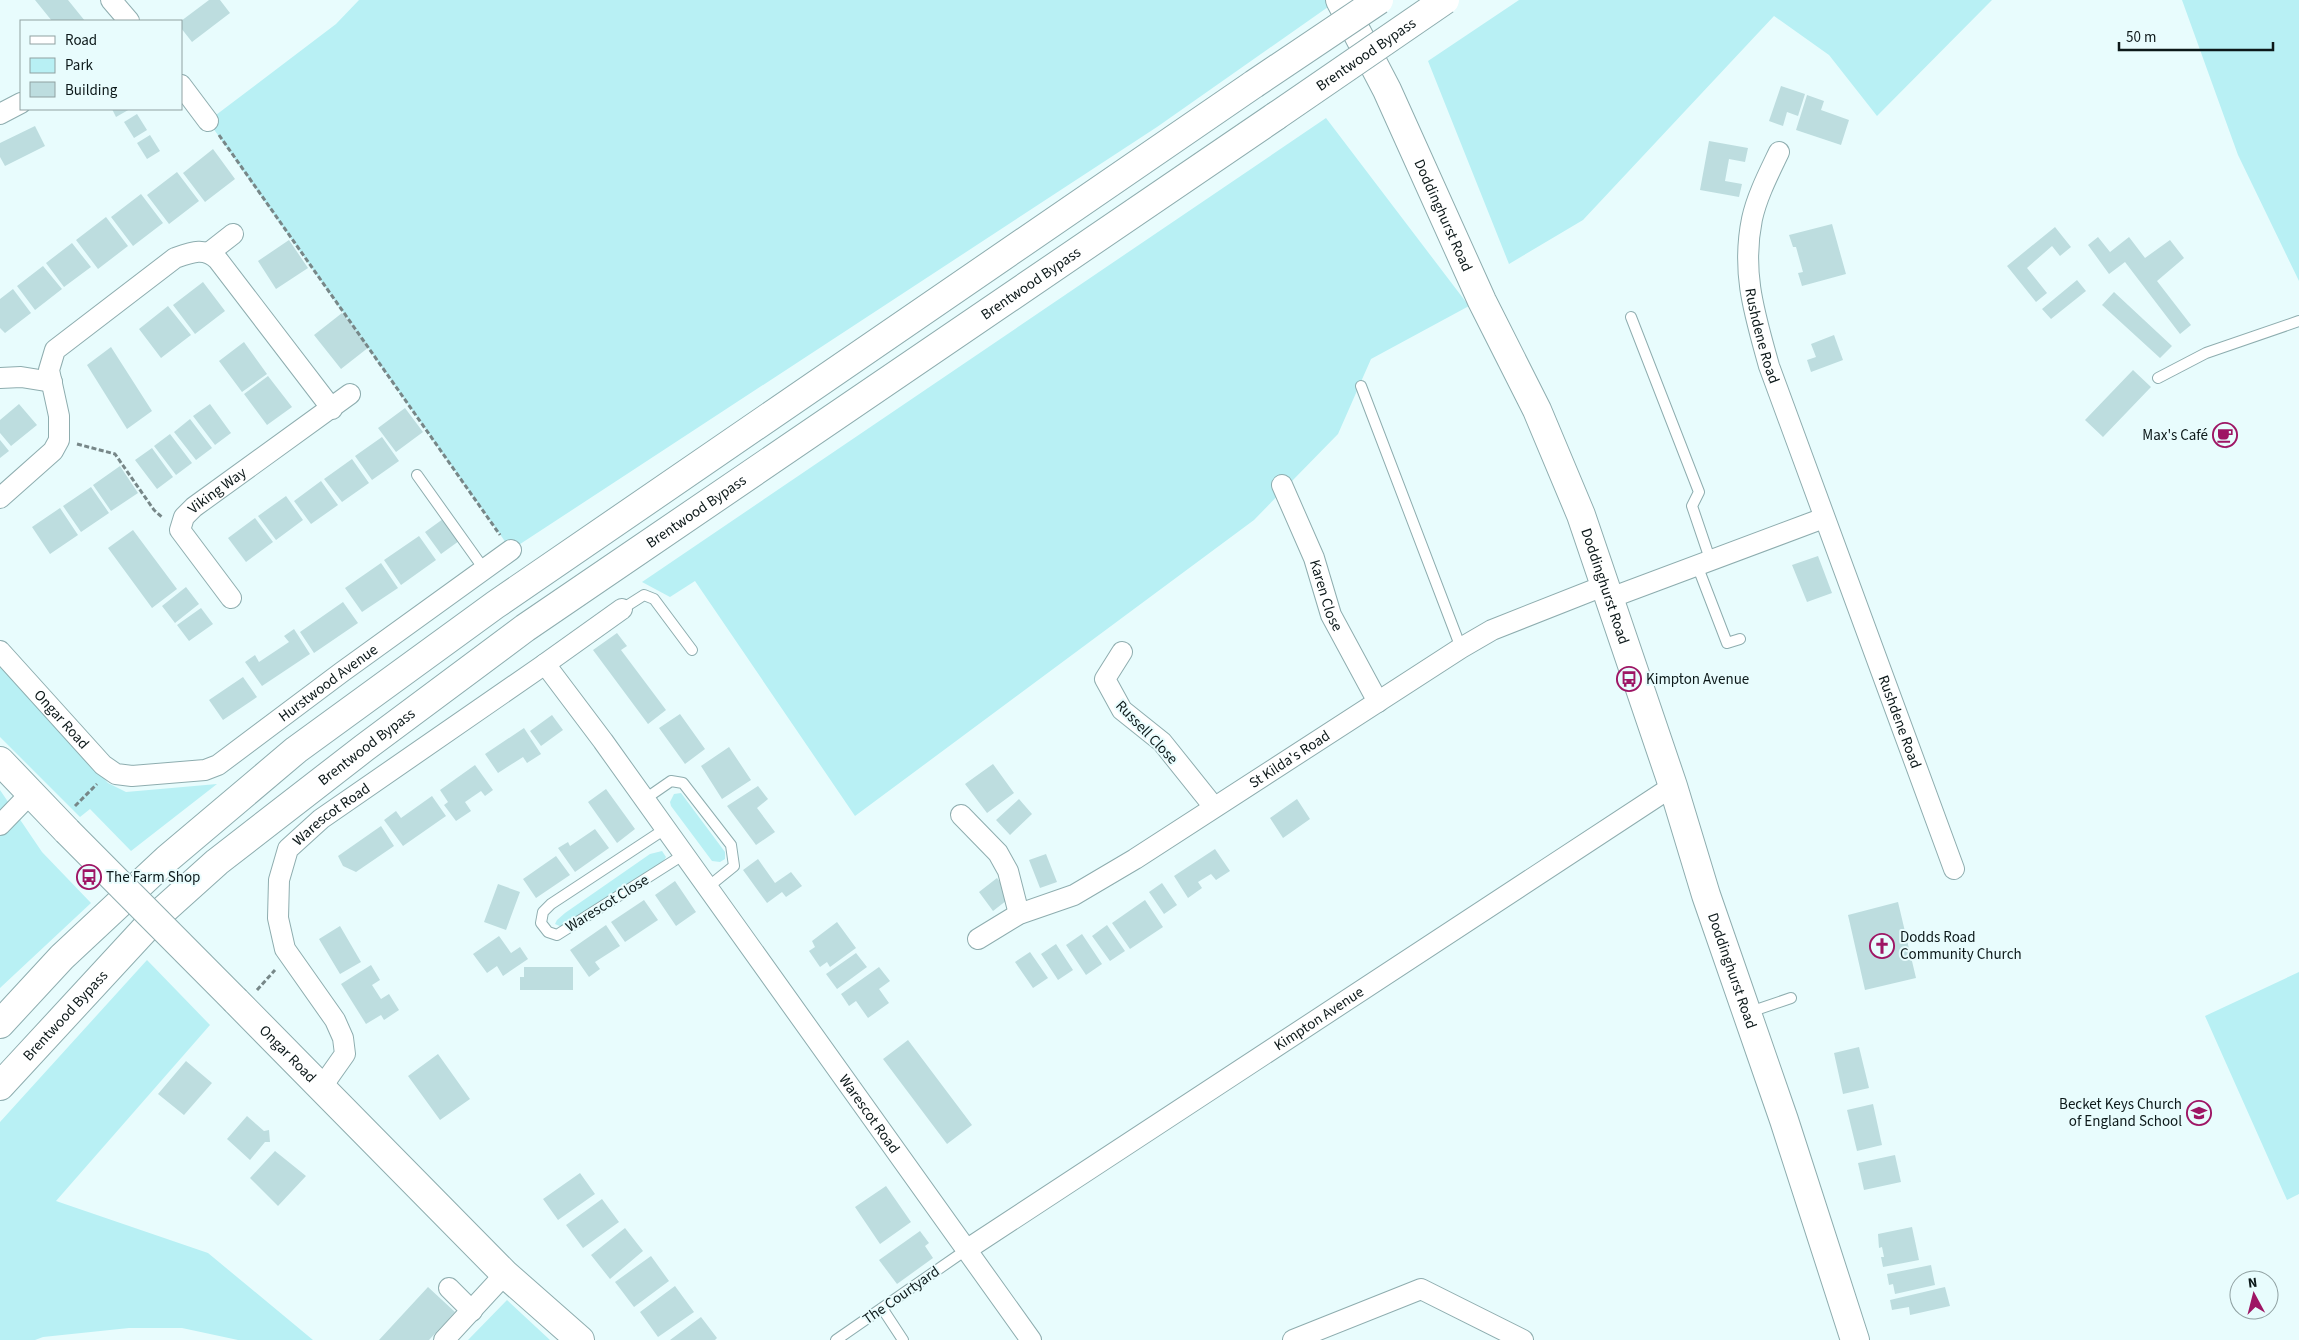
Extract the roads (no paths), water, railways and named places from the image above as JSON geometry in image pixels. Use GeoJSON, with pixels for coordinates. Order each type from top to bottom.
{"type":"FeatureCollection","features":[{"type":"Feature","properties":{"kind":"main road","name":"Doddinghurst Road"},"geometry":{"type":"LineString","coordinates":[[1340,0],[1387,90],[1482,301],[1537,410],[1581,515],[1673,786],[1706,895],[1784,1120],[1855,1340]]}},
{"type":"Feature","properties":{"kind":"main road"},"geometry":{"type":"LineString","coordinates":[[0,1024],[62,956],[167,859],[296,750],[495,604],[1379,0]]}},
{"type":"Feature","properties":{"kind":"main road","name":"Brentwood Bypass"},"geometry":{"type":"LineString","coordinates":[[0,1086],[158,915],[217,862],[364,748],[525,628],[1445,0]]}},
{"type":"Feature","properties":{"kind":"main road","name":"Ongar Road"},"geometry":{"type":"LineString","coordinates":[[0,761],[505,1274],[580,1340]]}},
{"type":"Feature","properties":{"kind":"street"},"geometry":{"type":"LineString","coordinates":[[112,0],[128,20]]}},
{"type":"Feature","properties":{"kind":"street"},"geometry":{"type":"LineString","coordinates":[[182,86],[208,121]]}},
{"type":"Feature","properties":{"kind":"street"},"geometry":{"type":"LineString","coordinates":[[0,114],[20,104]]}},
{"type":"Feature","properties":{"kind":"street","name":"Rushdene Road"},"geometry":{"type":"LineString","coordinates":[[1779,152],[1752,218],[1746,257],[1750,299],[1769,366],[1954,869]]}},
{"type":"Feature","properties":{"kind":"street"},"geometry":{"type":"LineString","coordinates":[[0,498],[53,451],[60,440],[59,416],[49,370],[55,350],[175,258],[195,251],[210,252],[233,234]]}},
{"type":"Feature","properties":{"kind":"street"},"geometry":{"type":"LineString","coordinates":[[210,252],[332,409]]}},
{"type":"Feature","properties":{"kind":"street"},"geometry":{"type":"LineString","coordinates":[[0,378],[21,377],[52,382]]}},
{"type":"Feature","properties":{"kind":"street","name":"Viking Way"},"geometry":{"type":"LineString","coordinates":[[231,598],[180,530],[184,517],[194,507],[332,409],[350,394]]}},
{"type":"Feature","properties":{"kind":"street","name":"Karen Close"},"geometry":{"type":"LineString","coordinates":[[1282,485],[1314,558],[1331,615],[1378,702]]}},
{"type":"Feature","properties":{"kind":"street"},"geometry":{"type":"LineString","coordinates":[[1608,592],[1704,562],[1824,518]]}},
{"type":"Feature","properties":{"kind":"street","name":"Hurstwood Avenue"},"geometry":{"type":"LineString","coordinates":[[132,776],[205,770],[218,765],[342,672],[511,550]]}},
{"type":"Feature","properties":{"kind":"street","name":"St Kilda's Road"},"geometry":{"type":"LineString","coordinates":[[978,939],[1019,914],[1074,895],[1135,859],[1461,648],[1492,630],[1608,592]]}},
{"type":"Feature","properties":{"kind":"street","name":"Warescot Road"},"geometry":{"type":"LineString","coordinates":[[321,1088],[345,1054],[342,1038],[335,1020],[285,949],[278,918],[279,880],[288,849],[320,819],[622,609]]}},
{"type":"Feature","properties":{"kind":"street","name":"Ongar Road"},"geometry":{"type":"LineString","coordinates":[[0,651],[103,765],[116,774],[132,776]]}},
{"type":"Feature","properties":{"kind":"street","name":"Russell Close"},"geometry":{"type":"LineString","coordinates":[[1122,652],[1106,679],[1114,697],[1122,710],[1162,742],[1214,807]]}},
{"type":"Feature","properties":{"kind":"street","name":"Warescot Road"},"geometry":{"type":"LineString","coordinates":[[545,664],[645,799],[683,855],[708,887],[1031,1340]]}},
{"type":"Feature","properties":{"kind":"street","name":"Kimpton Avenue"},"geometry":{"type":"LineString","coordinates":[[966,1250],[1673,786]]}},
{"type":"Feature","properties":{"kind":"street"},"geometry":{"type":"LineString","coordinates":[[0,825],[32,792]]}},
{"type":"Feature","properties":{"kind":"street"},"geometry":{"type":"LineString","coordinates":[[961,815],[998,853],[1008,871],[1019,914]]}},
{"type":"Feature","properties":{"kind":"street"},"geometry":{"type":"LineString","coordinates":[[444,1340],[505,1274]]}},
{"type":"Feature","properties":{"kind":"street"},"geometry":{"type":"LineString","coordinates":[[449,1288],[472,1311]]}},
{"type":"Feature","properties":{"kind":"street"},"geometry":{"type":"LineString","coordinates":[[1293,1340],[1421,1289],[1523,1340]]}},
{"type":"Feature","properties":{"kind":"lane"},"geometry":{"type":"LineString","coordinates":[[1631,317],[1699,492],[1692,506],[1704,562],[1727,643],[1740,639]]}},
{"type":"Feature","properties":{"kind":"lane"},"geometry":{"type":"LineString","coordinates":[[2158,378],[2206,353],[2299,321]]}},
{"type":"Feature","properties":{"kind":"lane"},"geometry":{"type":"LineString","coordinates":[[1361,386],[1461,648]]}},
{"type":"Feature","properties":{"kind":"lane"},"geometry":{"type":"LineString","coordinates":[[417,475],[484,569]]}},
{"type":"Feature","properties":{"kind":"lane"},"geometry":{"type":"LineString","coordinates":[[622,609],[644,595],[654,600],[692,650]]}},
{"type":"Feature","properties":{"kind":"lane"},"geometry":{"type":"LineString","coordinates":[[645,799],[671,781],[682,783],[731,845],[734,866],[708,887]]}},
{"type":"Feature","properties":{"kind":"lane","name":"Warescot Close"},"geometry":{"type":"LineString","coordinates":[[665,829],[551,904],[543,912],[541,923],[548,932],[557,935],[683,855]]}},
{"type":"Feature","properties":{"kind":"lane"},"geometry":{"type":"LineString","coordinates":[[1746,1013],[1791,998]]}},
{"type":"Feature","properties":{"kind":"lane","name":"The Courtyard"},"geometry":{"type":"LineString","coordinates":[[836,1340],[966,1250]]}},
{"type":"Feature","properties":{"kind":"lane"},"geometry":{"type":"LineString","coordinates":[[882,1308],[903,1340]]}},
{"type":"Feature","properties":{"kind":"place","name":"Max's Café"},"geometry":{"type":"Point","coordinates":[2225,435]}},
{"type":"Feature","properties":{"kind":"place","name":"Kimpton Avenue"},"geometry":{"type":"Point","coordinates":[1629,679]}},
{"type":"Feature","properties":{"kind":"place","name":"The Farm Shop"},"geometry":{"type":"Point","coordinates":[89,877]}},
{"type":"Feature","properties":{"kind":"place","name":"Dodds Road Community Church"},"geometry":{"type":"Point","coordinates":[1882,946]}},
{"type":"Feature","properties":{"kind":"place","name":"Becket Keys Church of England School"},"geometry":{"type":"Point","coordinates":[2199,1113]}}]}
